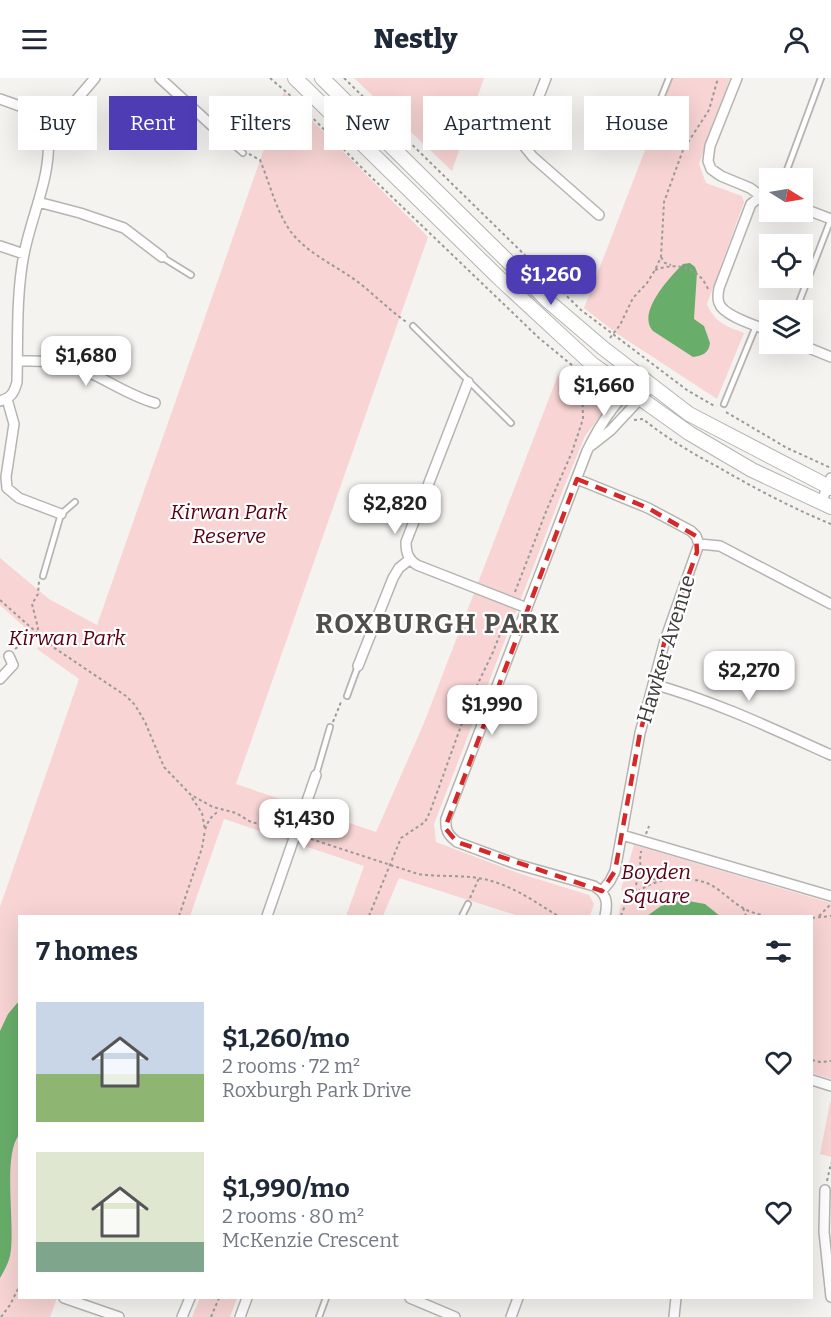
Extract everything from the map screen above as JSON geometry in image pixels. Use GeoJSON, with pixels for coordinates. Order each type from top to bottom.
{"type":"FeatureCollection","features":[{"type":"Feature","properties":{"kind":"street"},"geometry":{"type":"LineString","coordinates":[[80,96],[95,78]]}},
{"type":"Feature","properties":{"kind":"street"},"geometry":{"type":"LineString","coordinates":[[159,78],[209,123]]}},
{"type":"Feature","properties":{"kind":"street"},"geometry":{"type":"LineString","coordinates":[[296,78],[588,369],[627,390],[688,433],[752,470],[826,505],[830,484],[689,414],[603,348],[548,301],[322,78]]}},
{"type":"Feature","properties":{"kind":"street"},"geometry":{"type":"LineString","coordinates":[[540,96],[546,78]]}},
{"type":"Feature","properties":{"kind":"street"},"geometry":{"type":"LineString","coordinates":[[737,78],[710,146],[708,161],[714,172],[759,193]]}},
{"type":"Feature","properties":{"kind":"street"},"geometry":{"type":"LineString","coordinates":[[0,99],[18,105]]}},
{"type":"Feature","properties":{"kind":"street"},"geometry":{"type":"LineString","coordinates":[[50,150],[48,167],[24,254],[20,284],[17,382],[13,393],[4,400],[14,424],[6,477],[7,488],[19,498],[61,514]]}},
{"type":"Feature","properties":{"kind":"street"},"geometry":{"type":"LineString","coordinates":[[48,167],[62,150]]}},
{"type":"Feature","properties":{"kind":"street"},"geometry":{"type":"LineString","coordinates":[[527,150],[599,215]]}},
{"type":"Feature","properties":{"kind":"street"},"geometry":{"type":"LineString","coordinates":[[759,198],[749,209],[718,296],[724,311],[759,327]]}},
{"type":"Feature","properties":{"kind":"street"},"geometry":{"type":"LineString","coordinates":[[38,202],[124,228],[162,257]]}},
{"type":"Feature","properties":{"kind":"street"},"geometry":{"type":"LineString","coordinates":[[813,212],[831,219]]}},
{"type":"Feature","properties":{"kind":"street"},"geometry":{"type":"LineString","coordinates":[[0,246],[24,254]]}},
{"type":"Feature","properties":{"kind":"street"},"geometry":{"type":"LineString","coordinates":[[813,350],[831,357]]}},
{"type":"Feature","properties":{"kind":"street"},"geometry":{"type":"LineString","coordinates":[[18,361],[65,364],[137,398],[155,403]]}},
{"type":"Feature","properties":{"kind":"street"},"geometry":{"type":"LineString","coordinates":[[468,382],[406,542],[406,552],[409,560],[417,566],[527,608]]}},
{"type":"Feature","properties":{"kind":"street"},"geometry":{"type":"LineString","coordinates":[[605,915],[606,897],[594,886],[516,864],[457,842],[449,836],[445,828],[446,819],[587,451],[595,435],[627,390],[647,382]]}},
{"type":"Feature","properties":{"kind":"street"},"geometry":{"type":"LineString","coordinates":[[587,451],[640,400],[647,382]]}},
{"type":"Feature","properties":{"kind":"street"},"geometry":{"type":"LineString","coordinates":[[577,479],[648,508],[691,531],[699,544],[720,546],[831,604]]}},
{"type":"Feature","properties":{"kind":"street","name":"Hawker Avenue"},"geometry":{"type":"LineString","coordinates":[[602,891],[615,871],[640,733],[665,640],[699,544]]}},
{"type":"Feature","properties":{"kind":"street"},"geometry":{"type":"LineString","coordinates":[[358,666],[393,578],[399,568],[409,560]]}},
{"type":"Feature","properties":{"kind":"street"},"geometry":{"type":"LineString","coordinates":[[0,679],[13,665],[9,656]]}},
{"type":"Feature","properties":{"kind":"street"},"geometry":{"type":"LineString","coordinates":[[653,684],[699,697],[742,714],[831,755]]}},
{"type":"Feature","properties":{"kind":"street"},"geometry":{"type":"LineString","coordinates":[[267,915],[316,775]]}},
{"type":"Feature","properties":{"kind":"street"},"geometry":{"type":"LineString","coordinates":[[622,835],[831,896]]}},
{"type":"Feature","properties":{"kind":"street"},"geometry":{"type":"LineString","coordinates":[[813,1080],[831,1086]]}},
{"type":"Feature","properties":{"kind":"street"},"geometry":{"type":"LineString","coordinates":[[825,1190],[824,1232],[831,1297]]}},
{"type":"Feature","properties":{"kind":"street"},"geometry":{"type":"LineString","coordinates":[[67,1299],[119,1317]]}},
{"type":"Feature","properties":{"kind":"street"},"geometry":{"type":"LineString","coordinates":[[182,1317],[190,1299]]}},
{"type":"Feature","properties":{"kind":"street"},"geometry":{"type":"LineString","coordinates":[[240,1317],[248,1299]]}},
{"type":"Feature","properties":{"kind":"street"},"geometry":{"type":"LineString","coordinates":[[412,1299],[455,1317]]}},
{"type":"Feature","properties":{"kind":"street"},"geometry":{"type":"LineString","coordinates":[[511,1317],[518,1299]]}},
{"type":"Feature","properties":{"kind":"street"},"geometry":{"type":"LineString","coordinates":[[674,1317],[676,1299]]}},
{"type":"Feature","properties":{"kind":"lane"},"geometry":{"type":"LineString","coordinates":[[662,96],[669,78]]}},
{"type":"Feature","properties":{"kind":"lane"},"geometry":{"type":"LineString","coordinates":[[788,168],[821,78]]}},
{"type":"Feature","properties":{"kind":"lane"},"geometry":{"type":"LineString","coordinates":[[240,150],[243,153]]}},
{"type":"Feature","properties":{"kind":"lane"},"geometry":{"type":"LineString","coordinates":[[800,300],[831,219]]}},
{"type":"Feature","properties":{"kind":"lane"},"geometry":{"type":"LineString","coordinates":[[162,257],[191,275]]}},
{"type":"Feature","properties":{"kind":"lane"},"geometry":{"type":"LineString","coordinates":[[413,326],[511,423]]}},
{"type":"Feature","properties":{"kind":"lane"},"geometry":{"type":"LineString","coordinates":[[724,404],[756,326]]}},
{"type":"Feature","properties":{"kind":"lane"},"geometry":{"type":"LineString","coordinates":[[43,576],[61,514],[75,502]]}},
{"type":"Feature","properties":{"kind":"lane"},"geometry":{"type":"LineString","coordinates":[[347,696],[358,666]]}},
{"type":"Feature","properties":{"kind":"lane"},"geometry":{"type":"LineString","coordinates":[[316,775],[330,727]]}},
{"type":"Feature","properties":{"kind":"lane"},"geometry":{"type":"LineString","coordinates":[[462,915],[468,904]]}},
{"type":"Feature","properties":{"kind":"lane"},"geometry":{"type":"LineString","coordinates":[[319,1317],[326,1299]]}},
{"type":"Feature","properties":{"kind":"path"},"geometry":{"type":"LineString","coordinates":[[270,78],[539,338],[588,369],[612,403]]}},
{"type":"Feature","properties":{"kind":"path"},"geometry":{"type":"LineString","coordinates":[[344,78],[581,310],[697,396],[787,448],[831,468]]}},
{"type":"Feature","properties":{"kind":"path"},"geometry":{"type":"LineString","coordinates":[[603,348],[620,325],[633,298],[648,283],[661,257],[664,202],[683,150],[709,110],[718,78]]}},
{"type":"Feature","properties":{"kind":"path"},"geometry":{"type":"LineString","coordinates":[[243,153],[260,159],[277,206],[299,241],[360,284],[393,313],[413,326]]}},
{"type":"Feature","properties":{"kind":"path"},"geometry":{"type":"LineString","coordinates":[[661,257],[665,263],[671,265]]}},
{"type":"Feature","properties":{"kind":"path"},"geometry":{"type":"LineString","coordinates":[[655,270],[678,265],[690,269],[700,277]]}},
{"type":"Feature","properties":{"kind":"path"},"geometry":{"type":"LineString","coordinates":[[369,915],[401,838],[425,822],[430,812],[471,698],[494,652],[547,509],[572,453],[583,419],[582,378],[588,369]]}},
{"type":"Feature","properties":{"kind":"path"},"geometry":{"type":"LineString","coordinates":[[9,656],[37,633],[38,628],[32,604],[38,594],[39,579],[43,576]]}},
{"type":"Feature","properties":{"kind":"path"},"geometry":{"type":"LineString","coordinates":[[0,600],[53,647],[126,696],[135,705],[164,767],[191,795],[202,813],[205,830]]}},
{"type":"Feature","properties":{"kind":"path"},"geometry":{"type":"LineString","coordinates":[[330,727],[342,700],[347,696]]}},
{"type":"Feature","properties":{"kind":"path"},"geometry":{"type":"LineString","coordinates":[[191,795],[220,810],[236,813],[251,822],[296,833],[389,865],[432,876],[479,879],[508,886],[556,915]]}},
{"type":"Feature","properties":{"kind":"path"},"geometry":{"type":"LineString","coordinates":[[179,915],[202,848],[205,830],[213,814],[220,810]]}},
{"type":"Feature","properties":{"kind":"path"},"geometry":{"type":"LineString","coordinates":[[634,897],[641,872],[649,878],[660,880],[680,879],[705,882],[742,908],[762,915]]}},
{"type":"Feature","properties":{"kind":"path"},"geometry":{"type":"LineString","coordinates":[[468,904],[479,879]]}},
{"type":"Feature","properties":{"kind":"path"},"geometry":{"type":"LineString","coordinates":[[621,915],[634,897],[646,887],[660,880]]}},
{"type":"Feature","properties":{"kind":"path"},"geometry":{"type":"LineString","coordinates":[[819,916],[831,906]]}},
{"type":"Feature","properties":{"kind":"path"},"geometry":{"type":"LineString","coordinates":[[742,908],[746,915]]}},
{"type":"Feature","properties":{"kind":"path"},"geometry":{"type":"LineString","coordinates":[[813,918],[831,916]]}},
{"type":"Feature","properties":{"kind":"path"},"geometry":{"type":"LineString","coordinates":[[813,1060],[831,1061]]}},
{"type":"Feature","properties":{"kind":"path"},"geometry":{"type":"LineString","coordinates":[[825,1190],[831,1163]]}},
{"type":"Feature","properties":{"kind":"path"},"geometry":{"type":"LineString","coordinates":[[2,1317],[18,1289]]}},
{"type":"Feature","properties":{"kind":"path"},"geometry":{"type":"LineString","coordinates":[[211,1317],[219,1299]]}},
{"type":"Feature","properties":{"kind":"highlighted area"},"geometry":{"type":"Polygon","coordinates":[[[577,479],[648,508],[696,536],[697,552],[665,640],[640,733],[615,871],[602,891],[457,842],[445,828],[577,479]]]}},
{"type":"Feature","properties":{"kind":"green space"},"geometry":{"type":"Polygon","coordinates":[[[354,78],[484,78],[478,96],[423,96],[423,143],[411,132],[411,96],[373,96],[354,78]]]}},
{"type":"Feature","properties":{"kind":"green space"},"geometry":{"type":"Polygon","coordinates":[[[673,78],[730,78],[699,164],[706,183],[742,196],[744,202],[707,304],[717,320],[744,333],[717,399],[616,333],[584,308],[645,150],[689,150],[689,96],[666,96],[673,78]]]}},
{"type":"Feature","properties":{"kind":"green space","name":"Kirwan Park Reserve"},"geometry":{"type":"Polygon","coordinates":[[[312,120],[324,132],[324,150],[342,150],[428,237],[236,784],[376,832],[424,723],[558,375],[590,387],[603,397],[604,411],[585,436],[564,487],[434,824],[436,842],[518,873],[589,895],[594,904],[590,915],[516,915],[399,878],[383,915],[346,915],[364,866],[224,819],[190,915],[18,915],[18,1299],[57,1299],[50,1317],[0,1317],[0,907],[79,679],[37,649],[41,642],[0,605],[0,558],[49,599],[97,625],[264,150],[312,150],[312,120]]]}},
{"type":"Feature","properties":{"kind":"green space"},"geometry":{"type":"Polygon","coordinates":[[[430,150],[459,150],[452,171],[430,150]]]}},
{"type":"Feature","properties":{"kind":"green space","name":"Boyden Square"},"geometry":{"type":"Polygon","coordinates":[[[634,845],[831,903],[831,1079],[813,1073],[813,915],[618,915],[624,894],[621,889],[634,845]]]}},
{"type":"Feature","properties":{"kind":"green space"},"geometry":{"type":"Polygon","coordinates":[[[831,1103],[831,1157],[820,1154],[831,1103]]]}},
{"type":"Feature","properties":{"kind":"green space"},"geometry":{"type":"Polygon","coordinates":[[[200,1299],[237,1299],[230,1317],[192,1317],[200,1299]]]}},
{"type":"Feature","properties":{"kind":"shaded area"},"geometry":{"type":"Polygon","coordinates":[[[690,263],[697,272],[694,319],[704,326],[710,343],[704,353],[693,357],[653,331],[649,323],[649,315],[657,296],[670,277],[683,264],[690,263]]]}},
{"type":"Feature","properties":{"kind":"shaded area"},"geometry":{"type":"Polygon","coordinates":[[[683,900],[705,904],[719,915],[648,915],[661,906],[683,900]]]}},
{"type":"Feature","properties":{"kind":"shaded area"},"geometry":{"type":"Polygon","coordinates":[[[18,1002],[18,1137],[11,1159],[10,1256],[0,1278],[0,1031],[8,1014],[18,1002]]]}},
{"type":"Feature","properties":{"kind":"district","name":"ROXBURGH PARK"},"geometry":{"type":"Point","coordinates":[438,624]}},
{"type":"Feature","properties":{"kind":"park label","name":"Kirwan Park"},"geometry":{"type":"Point","coordinates":[67,638]}}]}
